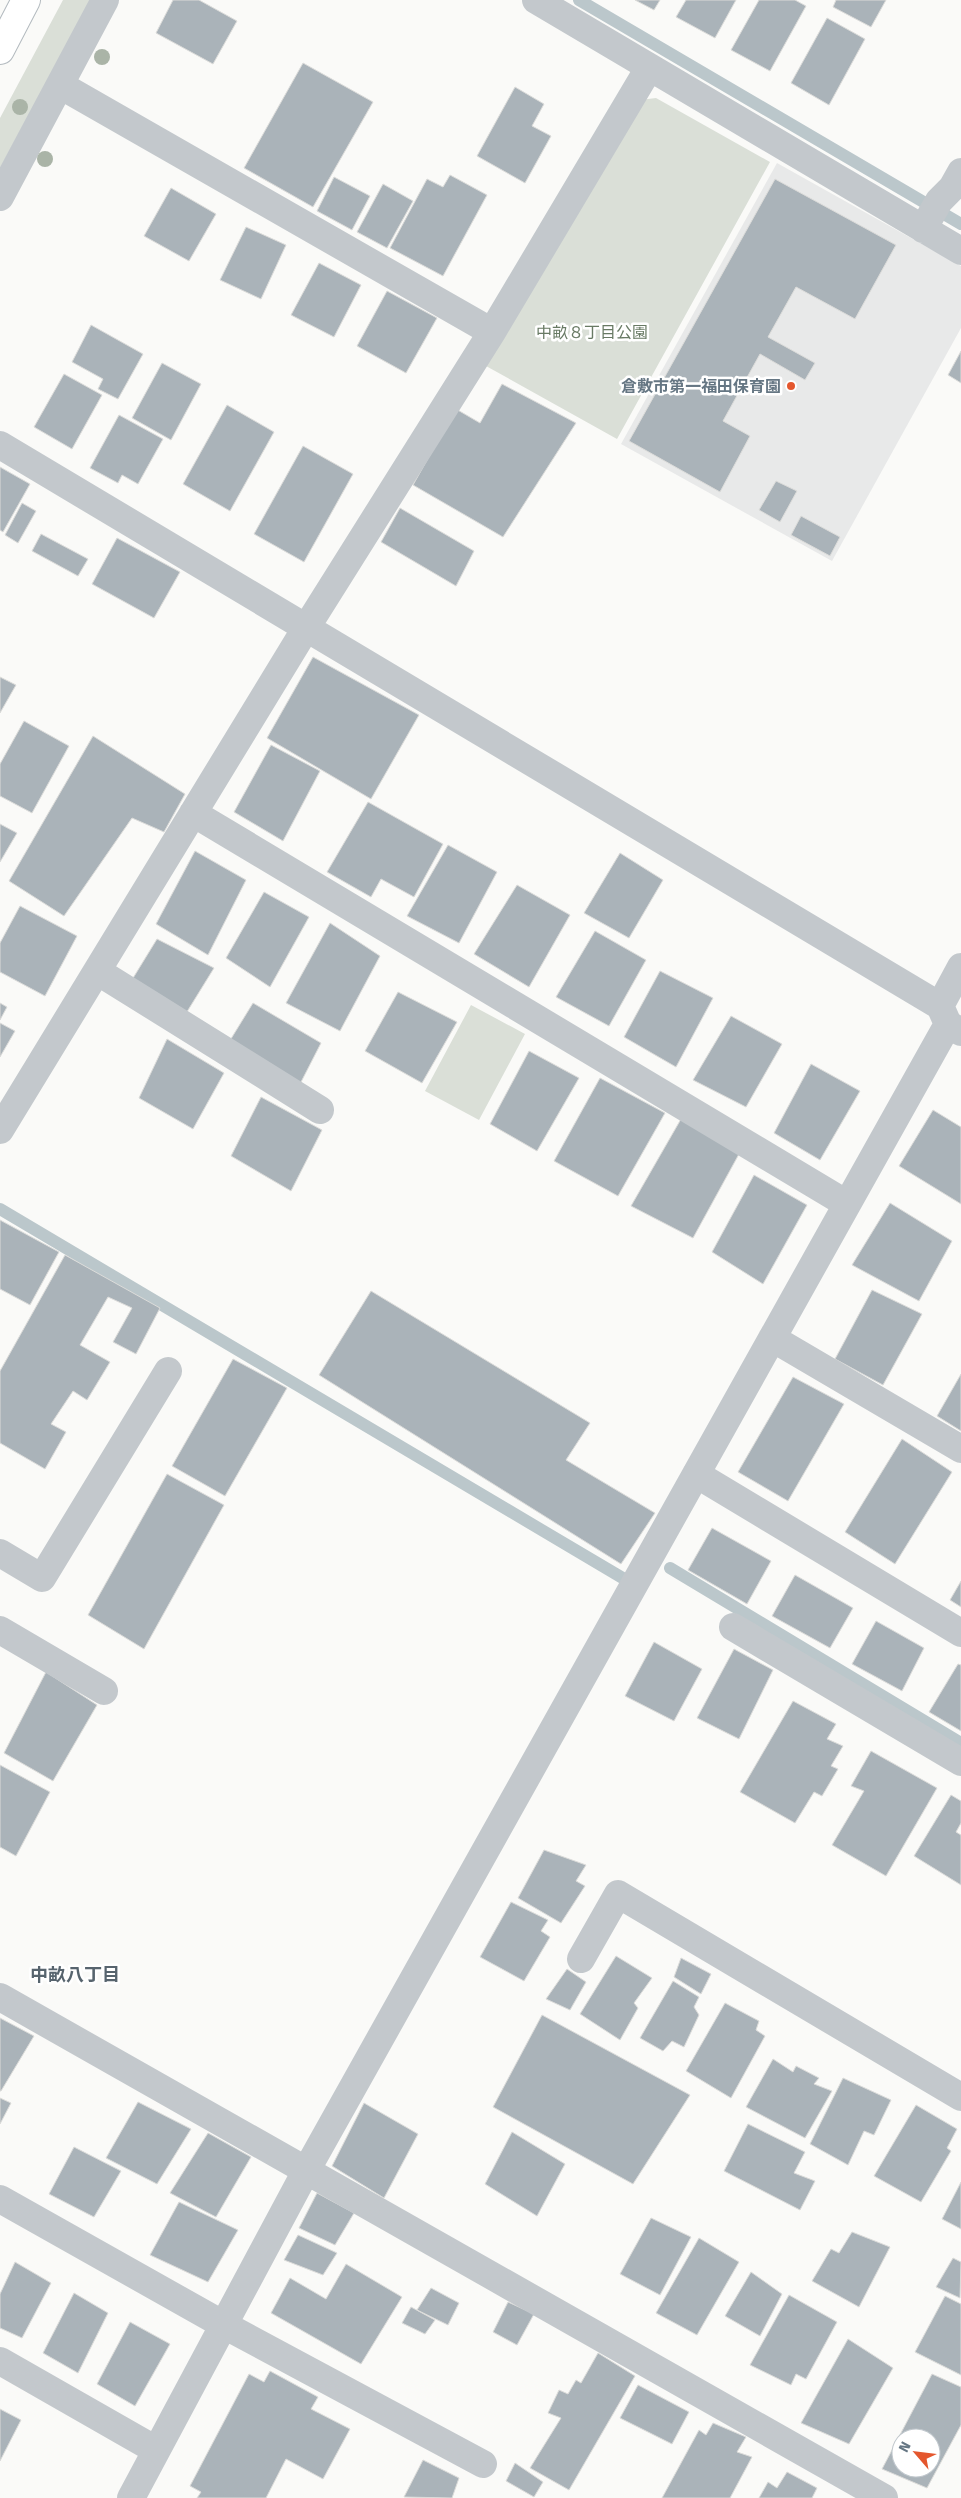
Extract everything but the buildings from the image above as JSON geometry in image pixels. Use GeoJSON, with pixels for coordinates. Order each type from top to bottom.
{"type":"FeatureCollection","features":[{"type":"Feature","properties":{"kind":"main road"},"geometry":{"type":"LineString","coordinates":[[0,50],[26,0]]}},
{"type":"Feature","properties":{"kind":"street"},"geometry":{"type":"LineString","coordinates":[[0,197],[105,0]]}},
{"type":"Feature","properties":{"kind":"street"},"geometry":{"type":"LineString","coordinates":[[536,0],[649,68],[931,214],[961,251]]}},
{"type":"Feature","properties":{"kind":"street"},"geometry":{"type":"LineString","coordinates":[[0,1130],[306,628],[492,332],[649,68]]}},
{"type":"Feature","properties":{"kind":"street"},"geometry":{"type":"LineString","coordinates":[[60,85],[492,332]]}},
{"type":"Feature","properties":{"kind":"street"},"geometry":{"type":"LineString","coordinates":[[931,214],[952,188],[961,172]]}},
{"type":"Feature","properties":{"kind":"street"},"geometry":{"type":"LineString","coordinates":[[0,446],[306,628],[950,1021]]}},
{"type":"Feature","properties":{"kind":"street"},"geometry":{"type":"LineString","coordinates":[[193,813],[847,1204]]}},
{"type":"Feature","properties":{"kind":"street"},"geometry":{"type":"LineString","coordinates":[[131,2498],[306,2171],[950,1021],[961,967]]}},
{"type":"Feature","properties":{"kind":"street"},"geometry":{"type":"LineString","coordinates":[[97,971],[320,1110]]}},
{"type":"Feature","properties":{"kind":"street"},"geometry":{"type":"LineString","coordinates":[[772,1338],[961,1449]]}},
{"type":"Feature","properties":{"kind":"street"},"geometry":{"type":"LineString","coordinates":[[0,1553],[42,1578],[168,1371]]}},
{"type":"Feature","properties":{"kind":"street"},"geometry":{"type":"LineString","coordinates":[[696,1474],[961,1633]]}},
{"type":"Feature","properties":{"kind":"street"},"geometry":{"type":"LineString","coordinates":[[733,1627],[961,1762]]}},
{"type":"Feature","properties":{"kind":"street"},"geometry":{"type":"LineString","coordinates":[[2,1637],[104,1691]]}},
{"type":"Feature","properties":{"kind":"street"},"geometry":{"type":"LineString","coordinates":[[581,1959],[618,1894],[961,2097]]}},
{"type":"Feature","properties":{"kind":"street"},"geometry":{"type":"LineString","coordinates":[[0,1997],[884,2498]]}},
{"type":"Feature","properties":{"kind":"street"},"geometry":{"type":"LineString","coordinates":[[0,2198],[224,2325],[483,2464]]}},
{"type":"Feature","properties":{"kind":"street"},"geometry":{"type":"LineString","coordinates":[[0,2361],[156,2450]]}},
{"type":"Feature","properties":{"kind":"shaded area","name":"倉敷市第一福田保育園"},"geometry":{"type":"Polygon","coordinates":[[[777,163],[961,266],[961,328],[832,561],[621,444],[777,163]]]}},
{"type":"Feature","properties":{"kind":"green space"},"geometry":{"type":"Polygon","coordinates":[[[63,0],[91,0],[0,168],[0,118],[63,0]]]}},
{"type":"Feature","properties":{"kind":"green space","name":"中畝８丁目公園"},"geometry":{"type":"Polygon","coordinates":[[[656,98],[770,162],[617,439],[486,366],[640,100],[656,98]]]}},
{"type":"Feature","properties":{"kind":"green space"},"geometry":{"type":"Polygon","coordinates":[[[471,1005],[525,1034],[479,1120],[425,1091],[471,1005]]]}},
{"type":"Feature","properties":{"kind":"waterway"},"geometry":{"type":"LineString","coordinates":[[579,0],[961,224]]}},
{"type":"Feature","properties":{"kind":"waterway"},"geometry":{"type":"LineString","coordinates":[[0,1209],[626,1580]]}},
{"type":"Feature","properties":{"kind":"waterway"},"geometry":{"type":"LineString","coordinates":[[670,1568],[961,1743]]}},
{"type":"Feature","properties":{"kind":"place","name":"倉敷市第一福田保育園"},"geometry":{"type":"Point","coordinates":[791,386]}},
{"type":"Feature","properties":{"kind":"district","name":"中畝八丁目"},"geometry":{"type":"Point","coordinates":[75,1975]}}]}
